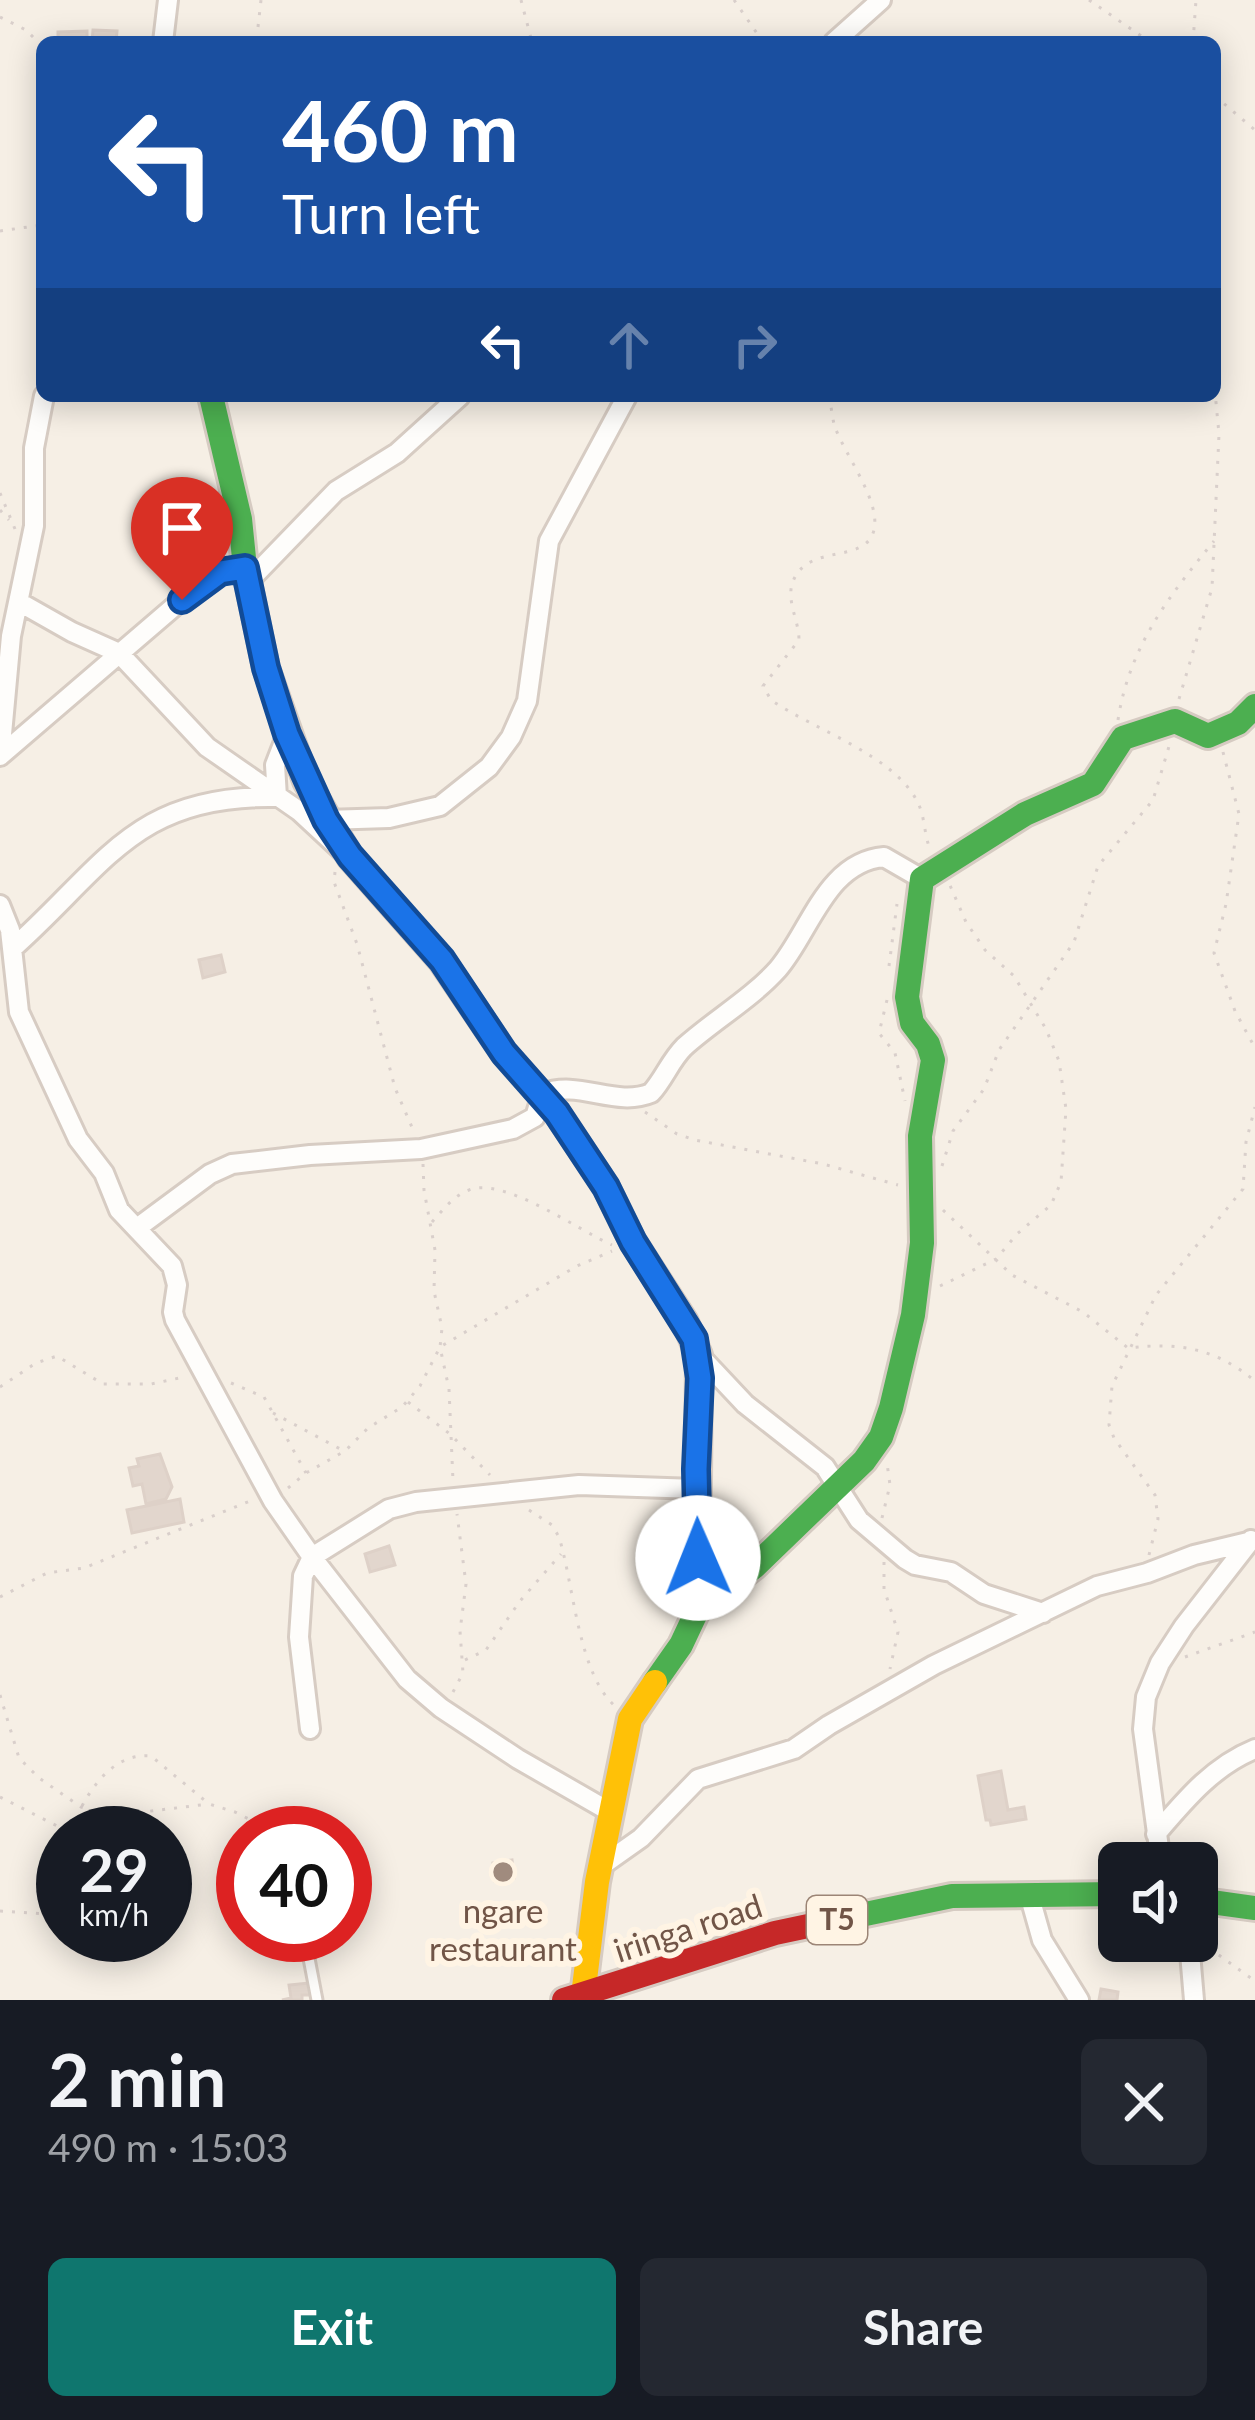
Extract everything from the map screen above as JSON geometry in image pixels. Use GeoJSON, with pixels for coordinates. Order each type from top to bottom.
{"type":"FeatureCollection","features":[{"type":"Feature","properties":{"kind":"main road"},"geometry":{"type":"LineString","coordinates":[[212,402],[240,519],[266,668],[287,734],[326,820],[343,852],[442,960],[482,1024],[542,1094],[606,1187],[633,1242],[685,1322],[698,1354],[697,1611],[681,1645],[630,1719],[580,1998]]}},
{"type":"Feature","properties":{"kind":"main road"},"geometry":{"type":"LineString","coordinates":[[697,1611],[726,1592],[864,1461],[881,1437],[901,1373],[933,1192],[920,1136],[933,1060],[908,1012],[907,997],[933,872],[1025,814],[1093,784],[1114,746],[1127,735],[1172,722],[1185,723],[1203,736],[1217,733],[1241,721],[1255,706]]}},
{"type":"Feature","properties":{"kind":"main road","name":"iringa road"},"geometry":{"type":"LineString","coordinates":[[580,1998],[776,1933],[952,1896],[1098,1894]]}},
{"type":"Feature","properties":{"kind":"main road"},"geometry":{"type":"LineString","coordinates":[[1218,1903],[1255,1908]]}},
{"type":"Feature","properties":{"kind":"street"},"geometry":{"type":"LineString","coordinates":[[164,36],[168,0]]}},
{"type":"Feature","properties":{"kind":"street"},"geometry":{"type":"LineString","coordinates":[[841,36],[880,0]]}},
{"type":"Feature","properties":{"kind":"street"},"geometry":{"type":"LineString","coordinates":[[0,756],[11,636],[30,550],[34,448],[43,402]]}},
{"type":"Feature","properties":{"kind":"street"},"geometry":{"type":"LineString","coordinates":[[0,756],[204,581],[220,572],[247,575],[336,491],[411,442],[454,402]]}},
{"type":"Feature","properties":{"kind":"street"},"geometry":{"type":"LineString","coordinates":[[326,820],[389,818],[440,806],[472,783],[500,752],[527,701],[549,541],[624,402]]}},
{"type":"Feature","properties":{"kind":"street"},"geometry":{"type":"LineString","coordinates":[[19,602],[119,653],[207,747],[343,852]]}},
{"type":"Feature","properties":{"kind":"street"},"geometry":{"type":"LineString","coordinates":[[277,797],[275,765],[287,734]]}},
{"type":"Feature","properties":{"kind":"street"},"geometry":{"type":"LineString","coordinates":[[13,949],[74,884],[137,830],[222,800],[277,797]]}},
{"type":"Feature","properties":{"kind":"street"},"geometry":{"type":"LineString","coordinates":[[137,1228],[210,1174],[232,1164],[310,1154],[421,1149],[524,1126],[535,1117],[542,1094],[575,1088],[626,1098],[651,1093],[679,1052],[778,968],[827,892],[863,861],[884,857],[933,872]]}},
{"type":"Feature","properties":{"kind":"street"},"geometry":{"type":"LineString","coordinates":[[0,905],[13,949],[19,1012],[46,1075],[78,1139],[104,1173],[119,1210],[172,1266],[177,1285],[172,1312],[271,1497],[311,1557],[407,1678],[441,1708],[612,1813]]}},
{"type":"Feature","properties":{"kind":"street"},"geometry":{"type":"LineString","coordinates":[[698,1354],[745,1404],[825,1467],[859,1520],[914,1565],[951,1572],[984,1594],[1043,1613]]}},
{"type":"Feature","properties":{"kind":"street"},"geometry":{"type":"LineString","coordinates":[[310,1729],[298,1637],[303,1576],[311,1557],[389,1509],[455,1496],[579,1485],[697,1490]]}},
{"type":"Feature","properties":{"kind":"street"},"geometry":{"type":"LineString","coordinates":[[600,1868],[641,1838],[698,1779],[794,1749],[901,1684],[1097,1586],[1251,1540]]}},
{"type":"Feature","properties":{"kind":"street"},"geometry":{"type":"LineString","coordinates":[[1157,1842],[1143,1730],[1146,1697],[1160,1663],[1251,1540]]}},
{"type":"Feature","properties":{"kind":"street"},"geometry":{"type":"LineString","coordinates":[[1156,1834],[1199,1786],[1225,1764],[1255,1749]]}},
{"type":"Feature","properties":{"kind":"street"},"geometry":{"type":"LineString","coordinates":[[1029,1894],[1042,1940],[1079,2000]]}},
{"type":"Feature","properties":{"kind":"street"},"geometry":{"type":"LineString","coordinates":[[1193,2000],[1194,1962]]}},
{"type":"Feature","properties":{"kind":"lane"},"geometry":{"type":"LineString","coordinates":[[310,1962],[317,2000]]}},
{"type":"Feature","properties":{"kind":"path"},"geometry":{"type":"LineString","coordinates":[[258,27],[262,0]]}},
{"type":"Feature","properties":{"kind":"path"},"geometry":{"type":"LineString","coordinates":[[521,0],[530,36]]}},
{"type":"Feature","properties":{"kind":"path"},"geometry":{"type":"LineString","coordinates":[[734,0],[759,36]]}},
{"type":"Feature","properties":{"kind":"path"},"geometry":{"type":"LineString","coordinates":[[1089,0],[1141,36]]}},
{"type":"Feature","properties":{"kind":"path"},"geometry":{"type":"LineString","coordinates":[[1193,36],[1196,0]]}},
{"type":"Feature","properties":{"kind":"path"},"geometry":{"type":"LineString","coordinates":[[0,17],[36,40]]}},
{"type":"Feature","properties":{"kind":"path"},"geometry":{"type":"LineString","coordinates":[[1221,101],[1255,130]]}},
{"type":"Feature","properties":{"kind":"path"},"geometry":{"type":"LineString","coordinates":[[0,231],[36,226]]}},
{"type":"Feature","properties":{"kind":"path"},"geometry":{"type":"LineString","coordinates":[[831,402],[834,424],[874,512],[874,530],[868,542],[814,558],[799,572],[791,594],[799,640],[791,655],[766,677],[765,693],[865,753],[909,789],[921,810],[933,872],[985,950],[1013,976],[1052,1042],[1064,1085],[1060,1182],[1051,1205],[996,1259],[915,1295]]}},
{"type":"Feature","properties":{"kind":"path"},"geometry":{"type":"LineString","coordinates":[[933,1192],[952,1132],[984,1089],[998,1049],[1074,942],[1098,866],[1153,800],[1166,765],[1172,722],[1212,588],[1219,434],[1216,402]]}},
{"type":"Feature","properties":{"kind":"path"},"geometry":{"type":"LineString","coordinates":[[0,493],[10,521]]}},
{"type":"Feature","properties":{"kind":"path"},"geometry":{"type":"LineString","coordinates":[[0,510],[30,550]]}},
{"type":"Feature","properties":{"kind":"path"},"geometry":{"type":"LineString","coordinates":[[1114,746],[1122,698],[1143,638],[1159,610],[1216,539]]}},
{"type":"Feature","properties":{"kind":"path"},"geometry":{"type":"LineString","coordinates":[[1217,733],[1239,814],[1214,953],[1235,1011],[1255,1048]]}},
{"type":"Feature","properties":{"kind":"path"},"geometry":{"type":"LineString","coordinates":[[343,852],[334,882],[357,944],[395,1088],[421,1149],[437,1265],[434,1291],[449,1389],[466,1584],[460,1631],[462,1679],[441,1708]]}},
{"type":"Feature","properties":{"kind":"path"},"geometry":{"type":"LineString","coordinates":[[626,1098],[662,1125],[695,1140],[846,1169],[933,1192],[1025,1284],[1083,1312],[1127,1348],[1182,1345],[1204,1349],[1255,1381]]}},
{"type":"Feature","properties":{"kind":"path"},"geometry":{"type":"LineString","coordinates":[[1147,1574],[1158,1519],[1155,1495],[1122,1452],[1109,1425],[1112,1386],[1156,1295],[1243,1189],[1246,1142],[1255,1107]]}},
{"type":"Feature","properties":{"kind":"path"},"geometry":{"type":"LineString","coordinates":[[0,1597],[47,1573],[84,1568],[271,1497],[345,1451],[407,1401],[440,1347],[578,1266],[619,1248],[521,1198],[489,1187],[464,1192],[430,1225]]}},
{"type":"Feature","properties":{"kind":"path"},"geometry":{"type":"LineString","coordinates":[[0,1387],[36,1363],[57,1356],[103,1384],[151,1384],[206,1370],[264,1397],[306,1473]]}},
{"type":"Feature","properties":{"kind":"path"},"geometry":{"type":"LineString","coordinates":[[407,1401],[552,1525],[599,1688],[630,1719]]}},
{"type":"Feature","properties":{"kind":"path"},"geometry":{"type":"LineString","coordinates":[[272,1412],[345,1451]]}},
{"type":"Feature","properties":{"kind":"path"},"geometry":{"type":"LineString","coordinates":[[881,1437],[890,1485],[878,1537],[884,1589],[898,1632],[889,1666],[901,1684]]}},
{"type":"Feature","properties":{"kind":"path"},"geometry":{"type":"LineString","coordinates":[[463,1661],[486,1650],[563,1551]]}},
{"type":"Feature","properties":{"kind":"path"},"geometry":{"type":"LineString","coordinates":[[1160,1663],[1255,1632]]}},
{"type":"Feature","properties":{"kind":"path"},"geometry":{"type":"LineString","coordinates":[[0,1695],[19,1758],[80,1806]]}},
{"type":"Feature","properties":{"kind":"path"},"geometry":{"type":"LineString","coordinates":[[82,1806],[105,1773],[142,1755],[151,1756],[216,1806]]}},
{"type":"Feature","properties":{"kind":"path"},"geometry":{"type":"LineString","coordinates":[[0,1797],[36,1815]]}},
{"type":"Feature","properties":{"kind":"path"},"geometry":{"type":"LineString","coordinates":[[192,1806],[209,1804]]}},
{"type":"Feature","properties":{"kind":"path"},"geometry":{"type":"LineString","coordinates":[[0,1910],[36,1913]]}},
{"type":"Feature","properties":{"kind":"path"},"geometry":{"type":"LineString","coordinates":[[1218,1957],[1255,1981]]}},
{"type":"Feature","properties":{"kind":"building"},"geometry":{"type":"Polygon","coordinates":[[[93,30],[117,31],[117,36],[92,36],[93,30]]]}},
{"type":"Feature","properties":{"kind":"building"},"geometry":{"type":"Polygon","coordinates":[[[87,31],[87,36],[58,36],[58,32],[87,31]]]}},
{"type":"Feature","properties":{"kind":"building"},"geometry":{"type":"Polygon","coordinates":[[[221,955],[225,972],[203,978],[199,960],[221,955]]]}},
{"type":"Feature","properties":{"kind":"building"},"geometry":{"type":"Polygon","coordinates":[[[160,1454],[172,1487],[166,1499],[146,1504],[142,1484],[133,1486],[129,1468],[139,1466],[137,1459],[160,1454]]]}},
{"type":"Feature","properties":{"kind":"building"},"geometry":{"type":"Polygon","coordinates":[[[180,1499],[184,1522],[132,1533],[127,1510],[180,1499]]]}},
{"type":"Feature","properties":{"kind":"building"},"geometry":{"type":"Polygon","coordinates":[[[389,1546],[395,1565],[370,1572],[365,1554],[389,1546]]]}},
{"type":"Feature","properties":{"kind":"building"},"geometry":{"type":"Polygon","coordinates":[[[1001,1771],[1008,1810],[1024,1807],[1026,1819],[991,1825],[978,1776],[1001,1771]]]}},
{"type":"Feature","properties":{"kind":"building"},"geometry":{"type":"Polygon","coordinates":[[[512,1860],[514,1878],[495,1881],[493,1863],[512,1860]]]}},
{"type":"Feature","properties":{"kind":"building"},"geometry":{"type":"Polygon","coordinates":[[[310,1983],[311,1995],[282,2000],[291,1998],[289,1985],[310,1983]]]}},
{"type":"Feature","properties":{"kind":"building"},"geometry":{"type":"Polygon","coordinates":[[[1101,1989],[1118,1992],[1117,2000],[1099,2000],[1101,1989]]]}},
{"type":"Feature","properties":{"kind":"traffic: fast"},"geometry":{"type":"LineString","coordinates":[[212,402],[240,519],[266,668],[306,781],[350,857],[441,960],[504,1053],[557,1113],[606,1187],[633,1242],[685,1322],[699,1355],[697,1611],[655,1682]]}},
{"type":"Feature","properties":{"kind":"traffic: fast"},"geometry":{"type":"LineString","coordinates":[[697,1611],[754,1567],[864,1461],[881,1437],[891,1408],[913,1315],[922,1243],[920,1136],[933,1060],[912,1023],[907,997],[922,879],[1025,814],[1093,784],[1123,738],[1175,721],[1208,736],[1238,723],[1255,706]]}},
{"type":"Feature","properties":{"kind":"traffic: fast"},"geometry":{"type":"LineString","coordinates":[[827,1922],[952,1896],[1098,1894]]}},
{"type":"Feature","properties":{"kind":"traffic: fast"},"geometry":{"type":"LineString","coordinates":[[1218,1903],[1255,1908]]}},
{"type":"Feature","properties":{"kind":"traffic: slow"},"geometry":{"type":"LineString","coordinates":[[583,1996],[597,1882],[630,1719],[655,1682]]}},
{"type":"Feature","properties":{"kind":"traffic: jam"},"geometry":{"type":"LineString","coordinates":[[564,2000],[775,1933],[827,1922]]}},
{"type":"Feature","properties":{"kind":"place","name":"ngare restaurant"},"geometry":{"type":"Point","coordinates":[503,1872]}},
{"type":"Feature","properties":{"kind":"route"},"geometry":{"type":"LineString","coordinates":[[182,600],[220,572],[245,568],[266,668],[287,734],[326,820],[350,856],[442,960],[504,1053],[557,1113],[685,1322],[694,1339],[700,1378],[698,1558]]}}]}
